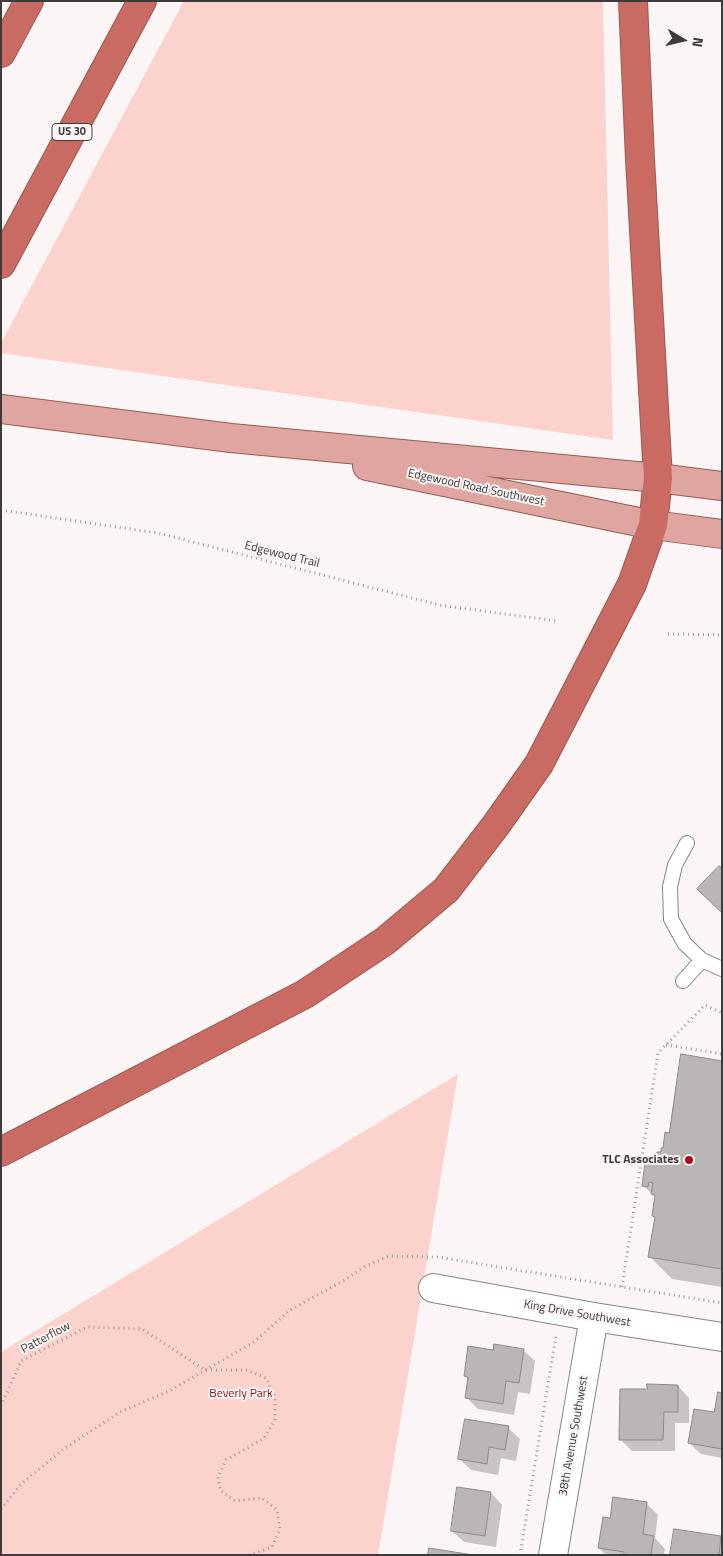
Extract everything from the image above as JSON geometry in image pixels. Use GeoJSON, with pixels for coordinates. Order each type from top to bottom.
{"type":"FeatureCollection","features":[{"type":"Feature","properties":{"kind":"highway"},"geometry":{"type":"LineString","coordinates":[[1,52],[29,1]]}},
{"type":"Feature","properties":{"kind":"highway","name":"US 30"},"geometry":{"type":"LineString","coordinates":[[1,264],[142,1]]}},
{"type":"Feature","properties":{"kind":"highway"},"geometry":{"type":"LineString","coordinates":[[1,1152],[306,994],[385,941],[446,890],[496,825],[539,764],[632,584],[653,525],[658,478],[633,1]]}},
{"type":"Feature","properties":{"kind":"main road","name":"Edgewood Road Southwest"},"geometry":{"type":"LineString","coordinates":[[1,409],[231,438],[658,478],[722,486]]}},
{"type":"Feature","properties":{"kind":"main road","name":"Edgewood Road Southwest"},"geometry":{"type":"LineString","coordinates":[[231,438],[653,525],[722,534]]}},
{"type":"Feature","properties":{"kind":"street","name":"King Drive Southwest"},"geometry":{"type":"LineString","coordinates":[[433,1288],[594,1317],[722,1337]]}},
{"type":"Feature","properties":{"kind":"street","name":"38th Avenue Southwest"},"geometry":{"type":"LineString","coordinates":[[554,1555],[594,1317]]}},
{"type":"Feature","properties":{"kind":"lane"},"geometry":{"type":"LineString","coordinates":[[687,844],[675,865],[670,887],[671,919],[685,944],[702,960],[722,969]]}},
{"type":"Feature","properties":{"kind":"lane"},"geometry":{"type":"LineString","coordinates":[[683,981],[702,960]]}},
{"type":"Feature","properties":{"kind":"path","name":"Edgewood Trail"},"geometry":{"type":"LineString","coordinates":[[1,510],[158,532],[439,605],[557,621]]}},
{"type":"Feature","properties":{"kind":"path"},"geometry":{"type":"LineString","coordinates":[[668,634],[722,635]]}},
{"type":"Feature","properties":{"kind":"path"},"geometry":{"type":"LineString","coordinates":[[622,1287],[658,1053],[705,1005],[722,1013]]}},
{"type":"Feature","properties":{"kind":"path"},"geometry":{"type":"LineString","coordinates":[[666,1045],[722,1054]]}},
{"type":"Feature","properties":{"kind":"path"},"geometry":{"type":"LineString","coordinates":[[1,1509],[22,1483],[65,1448],[120,1412],[169,1391],[206,1370],[254,1342],[290,1310],[366,1266],[389,1256],[438,1257],[722,1303]]}},
{"type":"Feature","properties":{"kind":"path","name":"Patterflow"},"geometry":{"type":"LineString","coordinates":[[1,1406],[22,1361],[87,1327],[142,1329],[206,1370]]}},
{"type":"Feature","properties":{"kind":"path"},"geometry":{"type":"LineString","coordinates":[[520,1555],[556,1333]]}},
{"type":"Feature","properties":{"kind":"path"},"geometry":{"type":"LineString","coordinates":[[206,1370],[247,1370],[266,1378],[275,1397],[275,1421],[263,1439],[226,1460],[218,1477],[220,1490],[235,1501],[262,1498],[277,1510],[280,1529],[272,1547],[249,1555]]}},
{"type":"Feature","properties":{"kind":"green space"},"geometry":{"type":"Polygon","coordinates":[[[184,1],[603,1],[613,440],[1,353],[1,343],[184,1]]]}},
{"type":"Feature","properties":{"kind":"green space","name":"Beverly Park"},"geometry":{"type":"Polygon","coordinates":[[[458,1074],[378,1555],[1,1555],[1,1352],[458,1074]]]}},
{"type":"Feature","properties":{"kind":"building"},"geometry":{"type":"Polygon","coordinates":[[[719,866],[722,868],[722,913],[697,889],[719,866]]]}},
{"type":"Feature","properties":{"kind":"building","name":"TLC Associates"},"geometry":{"type":"Polygon","coordinates":[[[681,1054],[722,1061],[722,1269],[648,1257],[655,1217],[652,1216],[655,1195],[651,1194],[653,1183],[649,1182],[648,1187],[642,1186],[645,1163],[647,1158],[650,1158],[649,1163],[655,1164],[657,1152],[661,1152],[661,1148],[663,1148],[665,1132],[669,1133],[681,1054]]]}},
{"type":"Feature","properties":{"kind":"building"},"geometry":{"type":"Polygon","coordinates":[[[494,1344],[524,1349],[519,1383],[506,1381],[503,1404],[465,1398],[468,1377],[464,1376],[468,1346],[493,1350],[494,1344]]]}},
{"type":"Feature","properties":{"kind":"building"},"geometry":{"type":"Polygon","coordinates":[[[647,1384],[678,1385],[678,1412],[664,1412],[663,1440],[619,1440],[620,1389],[647,1389],[647,1384]]]}},
{"type":"Feature","properties":{"kind":"building"},"geometry":{"type":"Polygon","coordinates":[[[718,1392],[722,1393],[722,1449],[688,1443],[694,1409],[714,1412],[718,1392]]]}},
{"type":"Feature","properties":{"kind":"building"},"geometry":{"type":"Polygon","coordinates":[[[465,1419],[509,1426],[505,1450],[489,1447],[487,1464],[458,1459],[465,1419]]]}},
{"type":"Feature","properties":{"kind":"building"},"geometry":{"type":"Polygon","coordinates":[[[457,1487],[491,1492],[485,1536],[451,1531],[457,1487]]]}},
{"type":"Feature","properties":{"kind":"building"},"geometry":{"type":"Polygon","coordinates":[[[613,1497],[647,1502],[643,1534],[654,1536],[651,1555],[624,1555],[624,1552],[598,1548],[603,1517],[610,1518],[613,1497]]]}},
{"type":"Feature","properties":{"kind":"building"},"geometry":{"type":"Polygon","coordinates":[[[674,1529],[721,1536],[719,1555],[670,1555],[674,1529]]]}},
{"type":"Feature","properties":{"kind":"building"},"geometry":{"type":"Polygon","coordinates":[[[429,1548],[473,1555],[428,1555],[429,1548]]]}},
{"type":"Feature","properties":{"kind":"place","name":"TLC Associates"},"geometry":{"type":"Point","coordinates":[689,1160]}}]}
